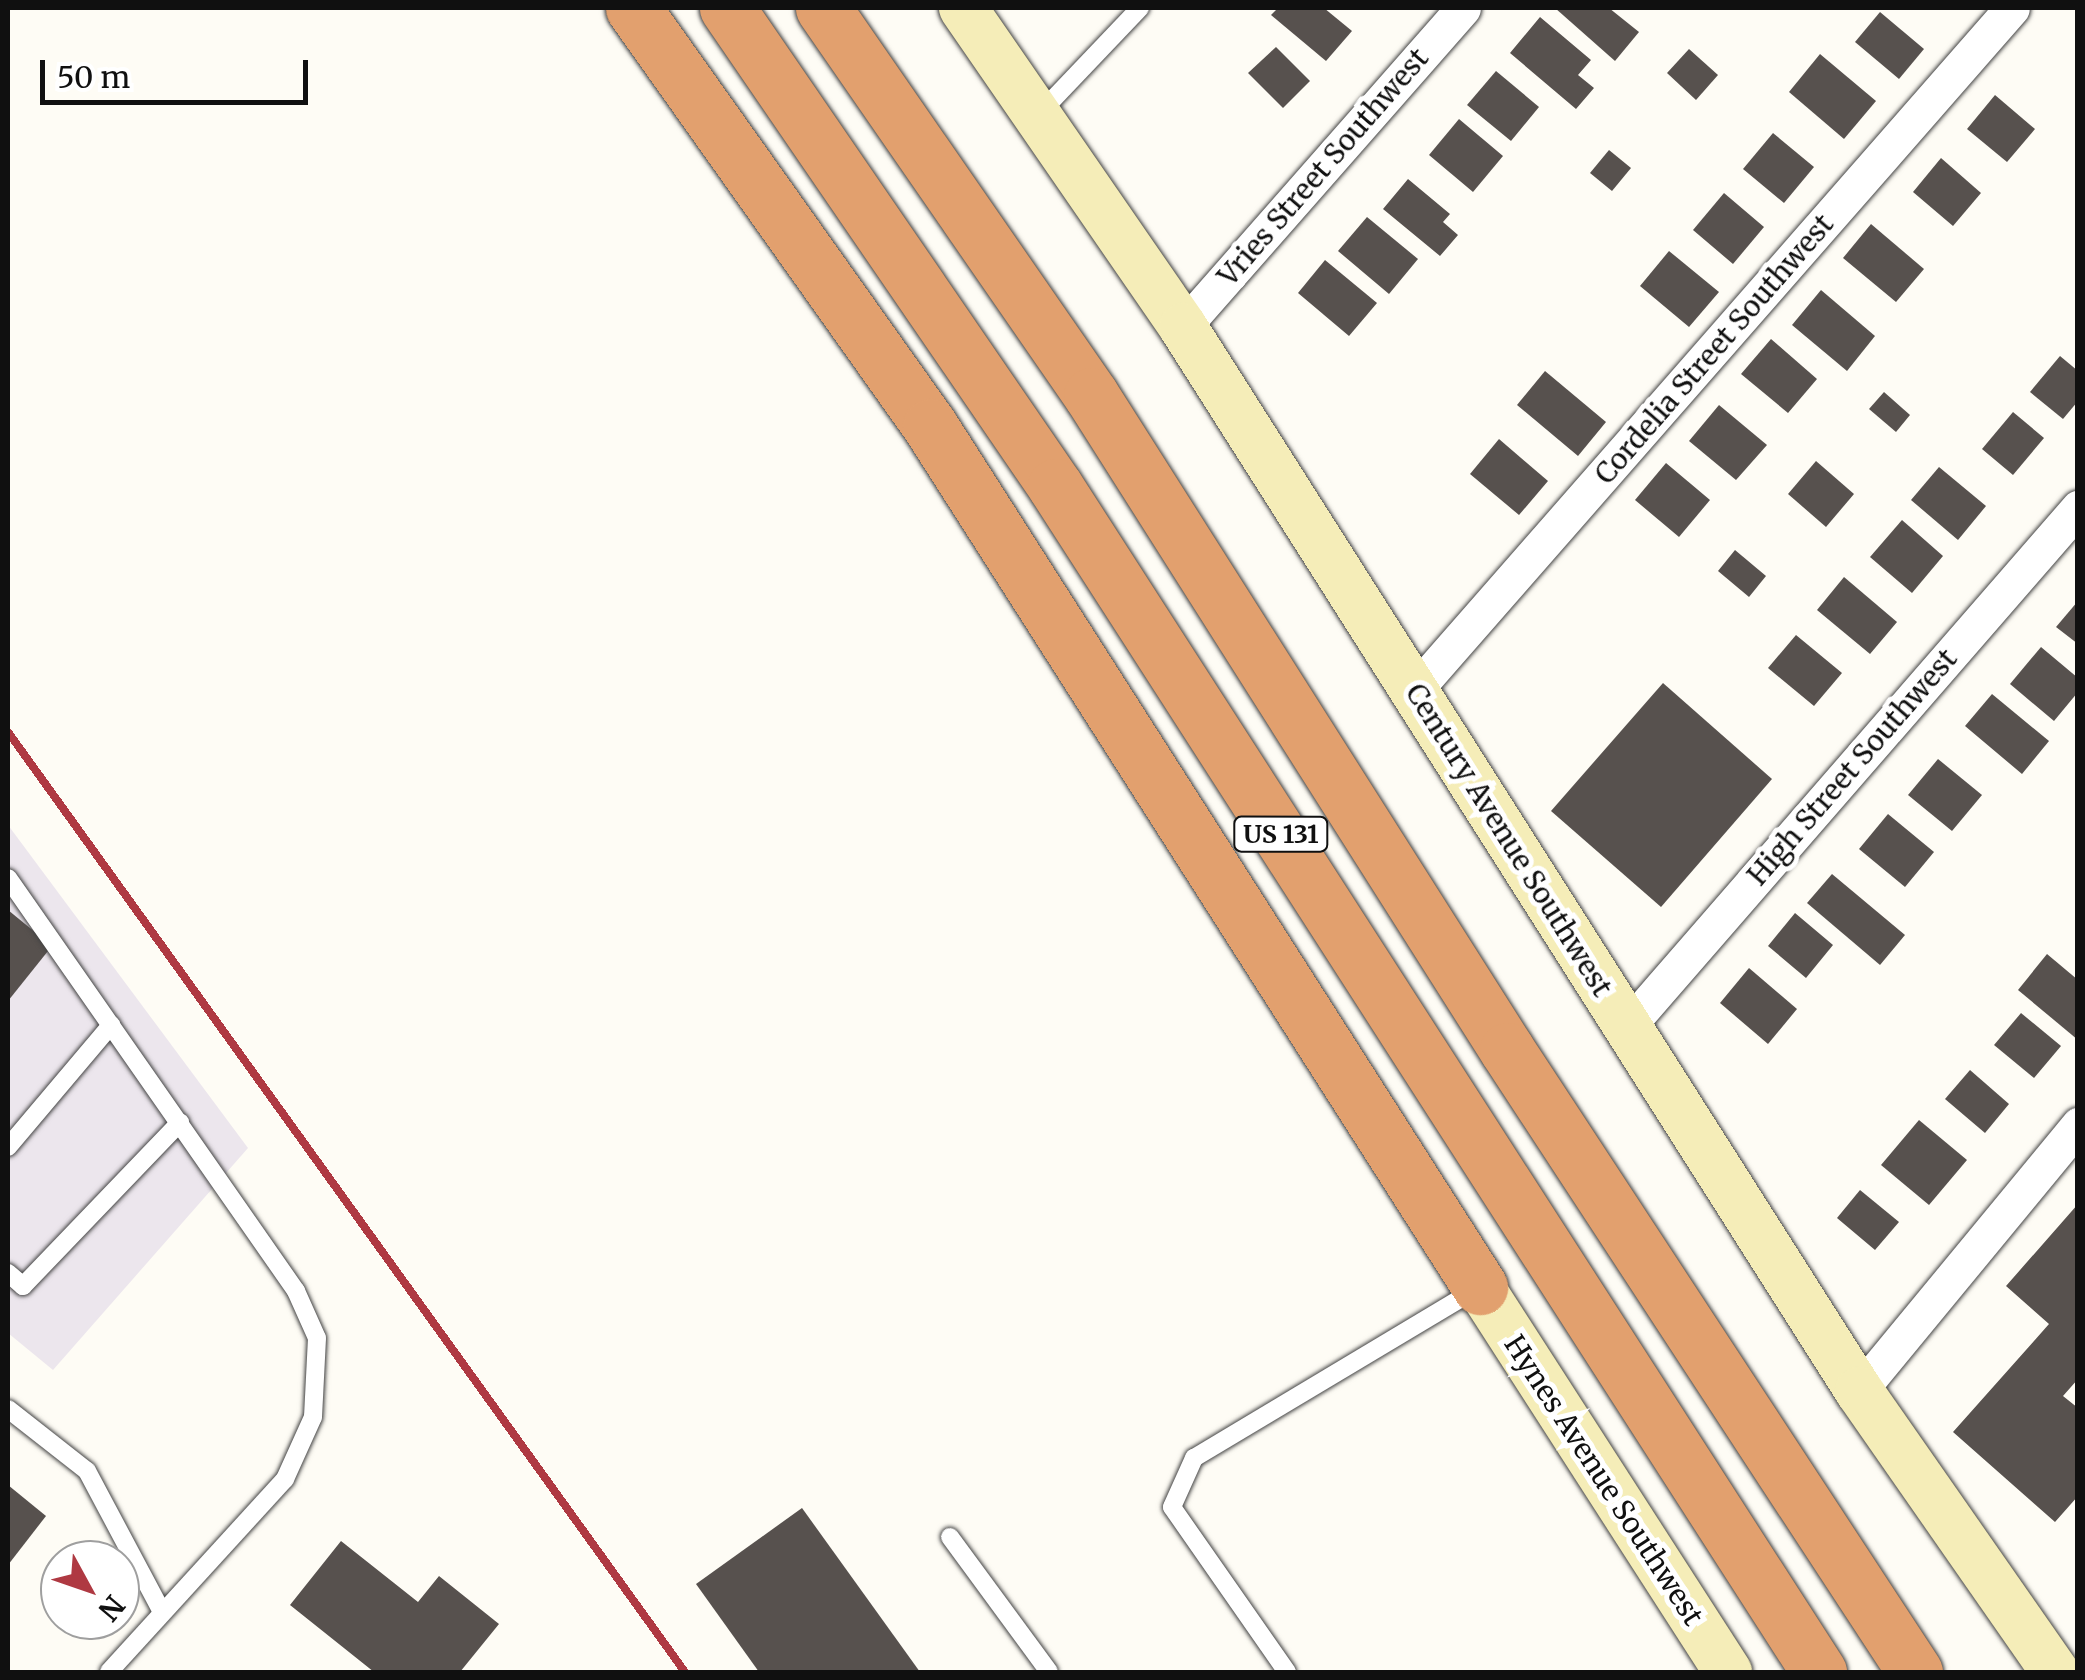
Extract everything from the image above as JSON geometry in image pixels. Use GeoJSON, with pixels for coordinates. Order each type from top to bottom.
{"type":"FeatureCollection","features":[{"type":"Feature","properties":{"kind":"highway"},"geometry":{"type":"LineString","coordinates":[[633,8],[930,426],[1480,1287]]}},
{"type":"Feature","properties":{"kind":"highway","name":"US 131"},"geometry":{"type":"LineString","coordinates":[[727,8],[1055,486],[1819,1672]]}},
{"type":"Feature","properties":{"kind":"highway","name":"US 131"},"geometry":{"type":"LineString","coordinates":[[823,8],[1091,395],[1507,1050],[1918,1672]]}},
{"type":"Feature","properties":{"kind":"street","name":"Century Avenue Southwest"},"geometry":{"type":"LineString","coordinates":[[963,8],[1183,327],[1859,1390],[2055,1672]]}},
{"type":"Feature","properties":{"kind":"street","name":"Vries Street Southwest"},"geometry":{"type":"LineString","coordinates":[[1183,327],[1463,8]]}},
{"type":"Feature","properties":{"kind":"street","name":"Cordelia Street Southwest"},"geometry":{"type":"LineString","coordinates":[[1415,690],[2012,8]]}},
{"type":"Feature","properties":{"kind":"street","name":"High Street Southwest"},"geometry":{"type":"LineString","coordinates":[[1627,1027],[2078,508]]}},
{"type":"Feature","properties":{"kind":"street"},"geometry":{"type":"LineString","coordinates":[[1859,1390],[2078,1124]]}},
{"type":"Feature","properties":{"kind":"street","name":"Hynes Avenue Southwest"},"geometry":{"type":"LineString","coordinates":[[1480,1287],[1728,1672]]}},
{"type":"Feature","properties":{"kind":"lane"},"geometry":{"type":"LineString","coordinates":[[1037,115],[1140,8]]}},
{"type":"Feature","properties":{"kind":"lane"},"geometry":{"type":"LineString","coordinates":[[8,878],[296,1291],[317,1338],[313,1417],[285,1479],[161,1610],[109,1672]]}},
{"type":"Feature","properties":{"kind":"lane"},"geometry":{"type":"LineString","coordinates":[[8,1148],[112,1025]]}},
{"type":"Feature","properties":{"kind":"lane"},"geometry":{"type":"LineString","coordinates":[[8,1273],[23,1286],[180,1122]]}},
{"type":"Feature","properties":{"kind":"lane"},"geometry":{"type":"LineString","coordinates":[[1287,1672],[1172,1507],[1194,1458],[1480,1287]]}},
{"type":"Feature","properties":{"kind":"lane"},"geometry":{"type":"LineString","coordinates":[[8,1409],[87,1471],[161,1610]]}},
{"type":"Feature","properties":{"kind":"lane"},"geometry":{"type":"LineString","coordinates":[[950,1537],[1050,1672]]}},
{"type":"Feature","properties":{"kind":"shaded area"},"geometry":{"type":"Polygon","coordinates":[[[8,825],[248,1148],[53,1370],[8,1333],[8,825]]]}},
{"type":"Feature","properties":{"kind":"building"},"geometry":{"type":"Polygon","coordinates":[[[1278,8],[1324,8],[1352,31],[1326,61],[1271,15],[1278,8]]]}},
{"type":"Feature","properties":{"kind":"building"},"geometry":{"type":"Polygon","coordinates":[[[1555,8],[1609,8],[1639,32],[1615,61],[1555,8]]]}},
{"type":"Feature","properties":{"kind":"building"},"geometry":{"type":"Polygon","coordinates":[[[1880,12],[1924,49],[1899,79],[1855,42],[1880,12]]]}},
{"type":"Feature","properties":{"kind":"building"},"geometry":{"type":"Polygon","coordinates":[[[1540,17],[1591,60],[1578,75],[1594,88],[1576,109],[1510,53],[1540,17]]]}},
{"type":"Feature","properties":{"kind":"building"},"geometry":{"type":"Polygon","coordinates":[[[1276,47],[1310,81],[1283,108],[1248,73],[1276,47]]]}},
{"type":"Feature","properties":{"kind":"building"},"geometry":{"type":"Polygon","coordinates":[[[1689,49],[1718,75],[1696,100],[1667,73],[1689,49]]]}},
{"type":"Feature","properties":{"kind":"building"},"geometry":{"type":"Polygon","coordinates":[[[1820,54],[1876,101],[1844,139],[1789,92],[1820,54]]]}},
{"type":"Feature","properties":{"kind":"building"},"geometry":{"type":"Polygon","coordinates":[[[1496,71],[1539,107],[1511,141],[1467,105],[1496,71]]]}},
{"type":"Feature","properties":{"kind":"building"},"geometry":{"type":"Polygon","coordinates":[[[1995,95],[2035,129],[2007,162],[1967,129],[1995,95]]]}},
{"type":"Feature","properties":{"kind":"building"},"geometry":{"type":"Polygon","coordinates":[[[1459,119],[1503,156],[1473,192],[1429,155],[1459,119]]]}},
{"type":"Feature","properties":{"kind":"building"},"geometry":{"type":"Polygon","coordinates":[[[1773,133],[1814,167],[1784,203],[1743,169],[1773,133]]]}},
{"type":"Feature","properties":{"kind":"building"},"geometry":{"type":"Polygon","coordinates":[[[1609,150],[1631,168],[1612,191],[1590,173],[1609,150]]]}},
{"type":"Feature","properties":{"kind":"building"},"geometry":{"type":"Polygon","coordinates":[[[1941,158],[1981,193],[1953,226],[1913,192],[1941,158]]]}},
{"type":"Feature","properties":{"kind":"building"},"geometry":{"type":"Polygon","coordinates":[[[1408,179],[1450,214],[1443,222],[1458,235],[1440,256],[1383,209],[1408,179]]]}},
{"type":"Feature","properties":{"kind":"building"},"geometry":{"type":"Polygon","coordinates":[[[1724,193],[1764,227],[1733,264],[1693,230],[1724,193]]]}},
{"type":"Feature","properties":{"kind":"building"},"geometry":{"type":"Polygon","coordinates":[[[1367,217],[1418,259],[1389,294],[1338,251],[1367,217]]]}},
{"type":"Feature","properties":{"kind":"building"},"geometry":{"type":"Polygon","coordinates":[[[1871,224],[1924,269],[1896,302],[1843,258],[1871,224]]]}},
{"type":"Feature","properties":{"kind":"building"},"geometry":{"type":"Polygon","coordinates":[[[1669,251],[1719,292],[1689,327],[1640,286],[1669,251]]]}},
{"type":"Feature","properties":{"kind":"building"},"geometry":{"type":"Polygon","coordinates":[[[1325,260],[1377,303],[1349,336],[1298,293],[1325,260]]]}},
{"type":"Feature","properties":{"kind":"building"},"geometry":{"type":"Polygon","coordinates":[[[1821,290],[1875,336],[1847,371],[1792,325],[1821,290]]]}},
{"type":"Feature","properties":{"kind":"building"},"geometry":{"type":"Polygon","coordinates":[[[1771,339],[1817,379],[1788,413],[1741,374],[1771,339]]]}},
{"type":"Feature","properties":{"kind":"building"},"geometry":{"type":"Polygon","coordinates":[[[2060,356],[2078,371],[2078,401],[2063,419],[2030,392],[2060,356]]]}},
{"type":"Feature","properties":{"kind":"building"},"geometry":{"type":"Polygon","coordinates":[[[1545,371],[1606,422],[1578,456],[1517,405],[1545,371]]]}},
{"type":"Feature","properties":{"kind":"building"},"geometry":{"type":"Polygon","coordinates":[[[1884,392],[1910,415],[1896,432],[1869,409],[1884,392]]]}},
{"type":"Feature","properties":{"kind":"building"},"geometry":{"type":"Polygon","coordinates":[[[1719,405],[1767,445],[1736,480],[1689,441],[1719,405]]]}},
{"type":"Feature","properties":{"kind":"building"},"geometry":{"type":"Polygon","coordinates":[[[2013,412],[2044,438],[2013,475],[1982,449],[2013,412]]]}},
{"type":"Feature","properties":{"kind":"building"},"geometry":{"type":"Polygon","coordinates":[[[1499,439],[1548,481],[1519,515],[1470,474],[1499,439]]]}},
{"type":"Feature","properties":{"kind":"building"},"geometry":{"type":"Polygon","coordinates":[[[1816,461],[1854,494],[1826,527],[1788,494],[1816,461]]]}},
{"type":"Feature","properties":{"kind":"building"},"geometry":{"type":"Polygon","coordinates":[[[1666,463],[1710,500],[1679,537],[1635,500],[1666,463]]]}},
{"type":"Feature","properties":{"kind":"building"},"geometry":{"type":"Polygon","coordinates":[[[1939,467],[1986,506],[1958,540],[1911,500],[1939,467]]]}},
{"type":"Feature","properties":{"kind":"building"},"geometry":{"type":"Polygon","coordinates":[[[1902,520],[1943,556],[1912,593],[1870,557],[1902,520]]]}},
{"type":"Feature","properties":{"kind":"building"},"geometry":{"type":"Polygon","coordinates":[[[1735,550],[1766,576],[1749,597],[1718,571],[1735,550]]]}},
{"type":"Feature","properties":{"kind":"building"},"geometry":{"type":"Polygon","coordinates":[[[1844,577],[1897,622],[1870,654],[1817,610],[1844,577]]]}},
{"type":"Feature","properties":{"kind":"building"},"geometry":{"type":"Polygon","coordinates":[[[2078,601],[2078,644],[2056,627],[2078,601]]]}},
{"type":"Feature","properties":{"kind":"building"},"geometry":{"type":"Polygon","coordinates":[[[1796,635],[1842,673],[1814,706],[1768,668],[1796,635]]]}},
{"type":"Feature","properties":{"kind":"building"},"geometry":{"type":"Polygon","coordinates":[[[2041,647],[2078,678],[2078,692],[2054,721],[2010,684],[2041,647]]]}},
{"type":"Feature","properties":{"kind":"building"},"geometry":{"type":"Polygon","coordinates":[[[1663,683],[1772,779],[1661,907],[1551,811],[1663,683]]]}},
{"type":"Feature","properties":{"kind":"building"},"geometry":{"type":"Polygon","coordinates":[[[1992,694],[2049,741],[2022,774],[1965,726],[1992,694]]]}},
{"type":"Feature","properties":{"kind":"building"},"geometry":{"type":"Polygon","coordinates":[[[1938,759],[1982,795],[1952,831],[1908,795],[1938,759]]]}},
{"type":"Feature","properties":{"kind":"building"},"geometry":{"type":"Polygon","coordinates":[[[1888,814],[1934,852],[1905,887],[1859,849],[1888,814]]]}},
{"type":"Feature","properties":{"kind":"building"},"geometry":{"type":"Polygon","coordinates":[[[1832,874],[1905,935],[1880,965],[1807,903],[1832,874]]]}},
{"type":"Feature","properties":{"kind":"building"},"geometry":{"type":"Polygon","coordinates":[[[8,910],[52,946],[8,1001],[8,910]]]}},
{"type":"Feature","properties":{"kind":"building"},"geometry":{"type":"Polygon","coordinates":[[[1795,913],[1833,945],[1806,978],[1768,946],[1795,913]]]}},
{"type":"Feature","properties":{"kind":"building"},"geometry":{"type":"Polygon","coordinates":[[[2047,954],[2078,980],[2078,1040],[2018,990],[2047,954]]]}},
{"type":"Feature","properties":{"kind":"building"},"geometry":{"type":"Polygon","coordinates":[[[1749,968],[1797,1009],[1768,1044],[1720,1003],[1749,968]]]}},
{"type":"Feature","properties":{"kind":"building"},"geometry":{"type":"Polygon","coordinates":[[[2021,1013],[2061,1046],[2034,1078],[1994,1045],[2021,1013]]]}},
{"type":"Feature","properties":{"kind":"building"},"geometry":{"type":"Polygon","coordinates":[[[1970,1070],[2009,1104],[1985,1133],[1945,1099],[1970,1070]]]}},
{"type":"Feature","properties":{"kind":"building"},"geometry":{"type":"Polygon","coordinates":[[[1919,1120],[1967,1160],[1929,1205],[1881,1165],[1919,1120]]]}},
{"type":"Feature","properties":{"kind":"building"},"geometry":{"type":"Polygon","coordinates":[[[1860,1190],[1899,1222],[1875,1250],[1837,1218],[1860,1190]]]}},
{"type":"Feature","properties":{"kind":"building"},"geometry":{"type":"Polygon","coordinates":[[[2078,1204],[2078,1379],[2063,1396],[2078,1408],[2078,1496],[2055,1522],[1953,1432],[2049,1324],[2006,1286],[2078,1204]]]}},
{"type":"Feature","properties":{"kind":"building"},"geometry":{"type":"Polygon","coordinates":[[[8,1485],[46,1516],[8,1565],[8,1485]]]}},
{"type":"Feature","properties":{"kind":"building"},"geometry":{"type":"Polygon","coordinates":[[[802,1508],[920,1672],[759,1672],[696,1584],[802,1508]]]}},
{"type":"Feature","properties":{"kind":"building"},"geometry":{"type":"Polygon","coordinates":[[[341,1541],[418,1602],[439,1576],[499,1624],[460,1672],[374,1672],[290,1605],[341,1541]]]}},
{"type":"Feature","properties":{"kind":"railway"},"geometry":{"type":"LineString","coordinates":[[8,732],[685,1672]]}}]}
